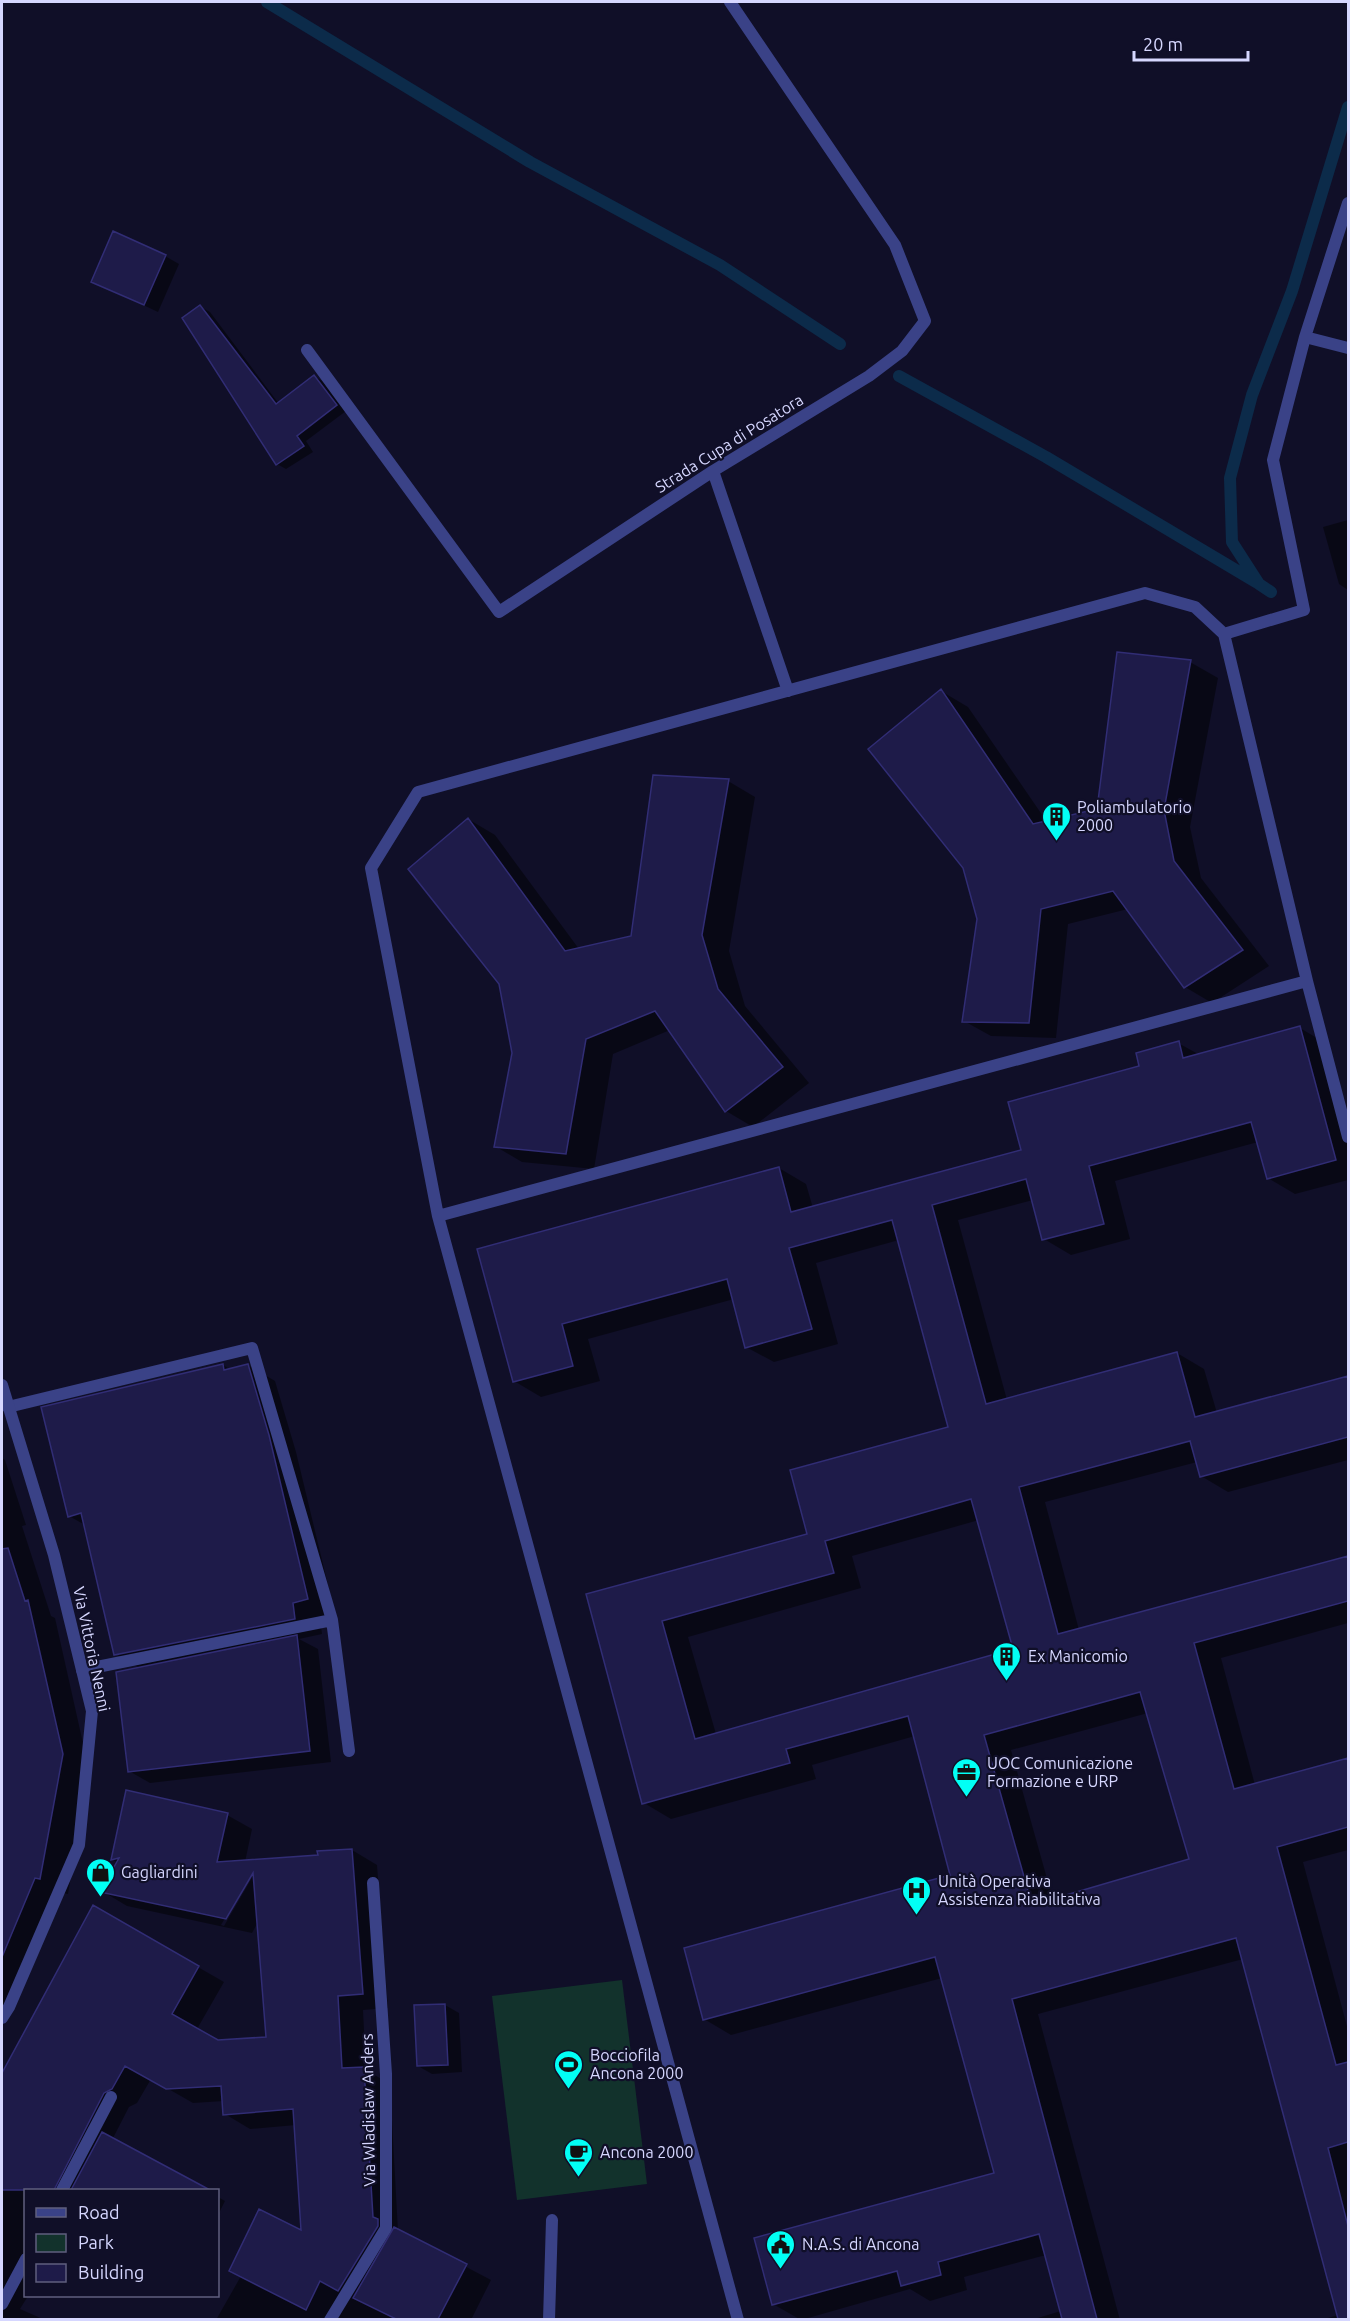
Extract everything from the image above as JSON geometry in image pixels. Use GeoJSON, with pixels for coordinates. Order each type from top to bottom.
{"type":"FeatureCollection","features":[{"type":"Feature","properties":{"kind":"street","name":"Strada Cupa di Posatora"},"geometry":{"type":"LineString","coordinates":[[307,350],[500,612],[713,471],[869,376],[902,351],[925,321],[895,245],[729,2]]}},
{"type":"Feature","properties":{"kind":"street"},"geometry":{"type":"LineString","coordinates":[[1224,634],[1304,610],[1274,460],[1305,337],[1348,203]]}},
{"type":"Feature","properties":{"kind":"street"},"geometry":{"type":"LineString","coordinates":[[1305,337],[1348,348]]}},
{"type":"Feature","properties":{"kind":"street"},"geometry":{"type":"LineString","coordinates":[[713,471],[788,691]]}},
{"type":"Feature","properties":{"kind":"street"},"geometry":{"type":"LineString","coordinates":[[738,2319],[438,1216],[370,868],[418,792],[1145,593],[1195,608],[1224,634],[1307,981],[1348,1137]]}},
{"type":"Feature","properties":{"kind":"street"},"geometry":{"type":"LineString","coordinates":[[438,1216],[1307,981]]}},
{"type":"Feature","properties":{"kind":"street"},"geometry":{"type":"LineString","coordinates":[[8,1407],[252,1348],[332,1620],[349,1751]]}},
{"type":"Feature","properties":{"kind":"street","name":"Via Vittoria Nenni"},"geometry":{"type":"LineString","coordinates":[[2,1385],[54,1555],[92,1711],[79,1845],[9,2007],[2,2018]]}},
{"type":"Feature","properties":{"kind":"street"},"geometry":{"type":"LineString","coordinates":[[82,1670],[332,1620]]}},
{"type":"Feature","properties":{"kind":"street","name":"Via Wladislaw Anders"},"geometry":{"type":"LineString","coordinates":[[330,2319],[386,2228],[386,2074],[373,1883]]}},
{"type":"Feature","properties":{"kind":"street"},"geometry":{"type":"LineString","coordinates":[[63,2189],[111,2097]]}},
{"type":"Feature","properties":{"kind":"street"},"geometry":{"type":"LineString","coordinates":[[549,2319],[552,2220]]}},
{"type":"Feature","properties":{"kind":"street"},"geometry":{"type":"LineString","coordinates":[[2,2304],[24,2263]]}},
{"type":"Feature","properties":{"kind":"green space","name":"Bocciofila Ancona 2000"},"geometry":{"type":"Polygon","coordinates":[[[622,1980],[647,2184],[517,2200],[492,1996],[622,1980]]]}},
{"type":"Feature","properties":{"kind":"building"},"geometry":{"type":"Polygon","coordinates":[[[113,231],[166,255],[144,305],[91,282],[113,231]]]}},
{"type":"Feature","properties":{"kind":"building"},"geometry":{"type":"Polygon","coordinates":[[[200,305],[276,404],[314,375],[337,405],[297,436],[304,446],[276,465],[182,318],[200,305]]]}},
{"type":"Feature","properties":{"kind":"building","name":"Poliambulatorio 2000"},"geometry":{"type":"Polygon","coordinates":[[[1117,652],[1191,660],[1164,810],[1174,861],[1243,950],[1184,988],[1113,891],[1041,909],[1029,1023],[962,1022],[977,919],[963,868],[868,749],[941,689],[1033,824],[1097,809],[1117,652]]]}},
{"type":"Feature","properties":{"kind":"building"},"geometry":{"type":"Polygon","coordinates":[[[653,775],[729,779],[702,935],[718,989],[783,1067],[725,1112],[655,1011],[586,1039],[566,1154],[494,1147],[512,1053],[499,984],[408,869],[468,818],[565,951],[631,936],[653,775]]]}},
{"type":"Feature","properties":{"kind":"building","name":"Ex Manicomio"},"geometry":{"type":"Polygon","coordinates":[[[1300,1026],[1336,1160],[1267,1179],[1251,1122],[1089,1166],[1104,1224],[1042,1240],[1026,1179],[932,1205],[986,1404],[1177,1352],[1195,1417],[1348,1376],[1348,1437],[1200,1477],[1190,1441],[1019,1487],[1058,1634],[1348,1556],[1348,1601],[1194,1643],[1234,1789],[1348,1758],[1348,1827],[1277,1847],[1336,2065],[1348,2062],[1348,2142],[1328,2148],[1348,2226],[1348,2319],[1338,2319],[1236,1938],[1012,1999],[1097,2319],[1062,2319],[1039,2234],[938,2262],[941,2275],[901,2286],[897,2271],[772,2305],[754,2238],[994,2173],[935,1957],[703,2020],[684,1948],[950,1875],[908,1716],[786,1749],[790,1763],[642,1804],[586,1594],[807,1534],[790,1470],[948,1427],[892,1220],[789,1248],[812,1329],[745,1348],[727,1279],[562,1324],[573,1366],[513,1382],[477,1249],[779,1167],[791,1212],[1021,1150],[1008,1102],[1139,1066],[1136,1053],[1179,1041],[1183,1058],[1300,1026]],[[971,1499],[825,1541],[834,1573],[662,1621],[695,1739],[1013,1649],[971,1499]],[[1140,1692],[984,1735],[1032,1905],[1189,1859],[1140,1692]]]}},
{"type":"Feature","properties":{"kind":"building"},"geometry":{"type":"Polygon","coordinates":[[[223,1364],[224,1370],[248,1364],[269,1435],[308,1599],[293,1603],[295,1619],[114,1655],[81,1513],[68,1517],[41,1407],[223,1364]]]}},
{"type":"Feature","properties":{"kind":"building"},"geometry":{"type":"Polygon","coordinates":[[[8,1548],[25,1601],[28,1600],[63,1754],[40,1879],[35,1878],[2,1957],[2,1549],[8,1548]]]}},
{"type":"Feature","properties":{"kind":"building"},"geometry":{"type":"Polygon","coordinates":[[[297,1635],[310,1751],[128,1772],[116,1672],[297,1635]]]}},
{"type":"Feature","properties":{"kind":"building"},"geometry":{"type":"Polygon","coordinates":[[[126,1790],[228,1813],[217,1862],[318,1855],[317,1851],[352,1849],[363,1994],[338,1996],[342,2068],[364,2067],[373,2217],[378,2219],[378,2226],[338,2291],[320,2281],[306,2310],[229,2271],[259,2209],[301,2230],[293,2109],[223,2115],[221,2086],[166,2089],[125,2066],[112,2089],[104,2093],[55,2189],[2,2190],[2,2073],[93,1905],[199,1966],[172,2014],[218,2040],[266,2037],[253,1873],[226,1919],[100,1892],[119,1858],[111,1860],[126,1790]]]}},
{"type":"Feature","properties":{"kind":"building"},"geometry":{"type":"Polygon","coordinates":[[[445,2004],[448,2065],[417,2066],[414,2005],[445,2004]]]}},
{"type":"Feature","properties":{"kind":"building"},"geometry":{"type":"Polygon","coordinates":[[[102,2132],[208,2189],[72,2189],[102,2132]]]}},
{"type":"Feature","properties":{"kind":"building"},"geometry":{"type":"Polygon","coordinates":[[[394,2227],[467,2264],[438,2319],[396,2319],[353,2298],[394,2227]]]}},
{"type":"Feature","properties":{"kind":"waterway"},"geometry":{"type":"LineString","coordinates":[[267,2],[530,162],[720,265],[840,344]]}},
{"type":"Feature","properties":{"kind":"waterway"},"geometry":{"type":"LineString","coordinates":[[1271,592],[1259,584],[1232,542],[1230,478],[1252,395],[1292,291],[1348,107]]}},
{"type":"Feature","properties":{"kind":"waterway"},"geometry":{"type":"LineString","coordinates":[[899,376],[1046,457],[1256,582]]}},
{"type":"Feature","properties":{"kind":"place","name":"Poliambulatorio 2000"},"geometry":{"type":"Point","coordinates":[1056,842]}},
{"type":"Feature","properties":{"kind":"place","name":"Ex Manicomio"},"geometry":{"type":"Point","coordinates":[1007,1682]}},
{"type":"Feature","properties":{"kind":"place","name":"UOC Comunicazione Formazione e URP"},"geometry":{"type":"Point","coordinates":[966,1798]}},
{"type":"Feature","properties":{"kind":"place","name":"Gagliardini"},"geometry":{"type":"Point","coordinates":[100,1898]}},
{"type":"Feature","properties":{"kind":"place","name":"Unità Operativa Assistenza Riabilitativa"},"geometry":{"type":"Point","coordinates":[917,1916]}},
{"type":"Feature","properties":{"kind":"place","name":"Bocciofila Ancona 2000"},"geometry":{"type":"Point","coordinates":[569,2090]}},
{"type":"Feature","properties":{"kind":"place","name":"Ancona 2000"},"geometry":{"type":"Point","coordinates":[579,2178]}},
{"type":"Feature","properties":{"kind":"place","name":"N.A.S. di Ancona"},"geometry":{"type":"Point","coordinates":[781,2270]}}]}
